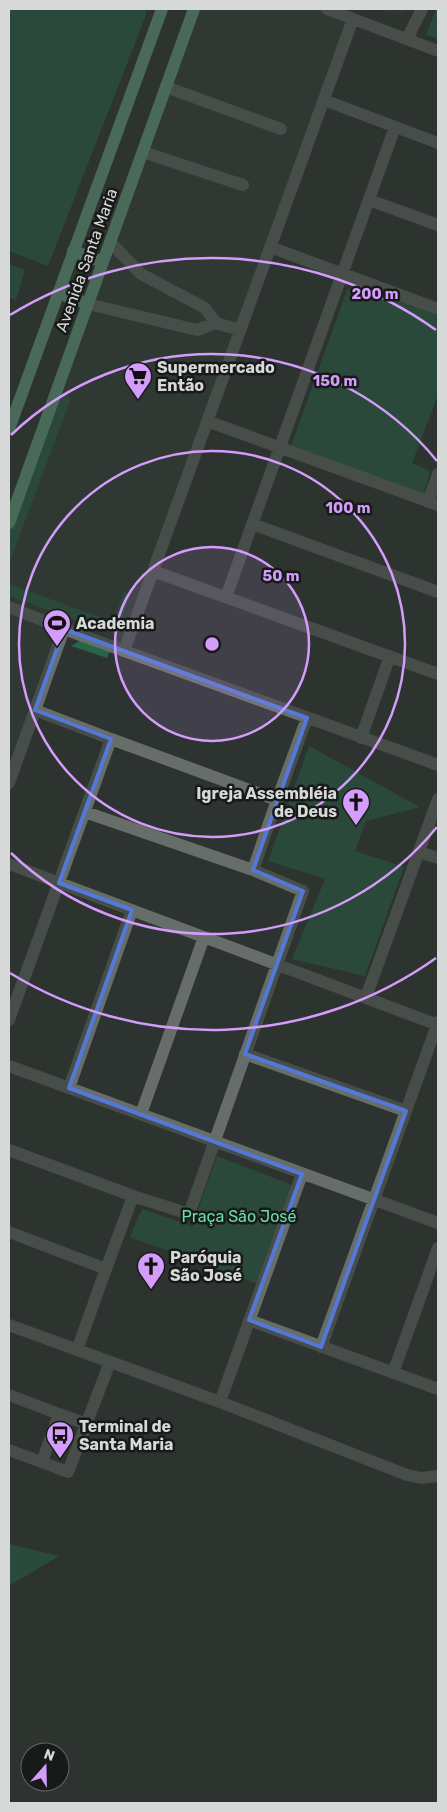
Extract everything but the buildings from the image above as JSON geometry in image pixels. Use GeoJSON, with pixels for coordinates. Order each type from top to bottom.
{"type":"FeatureCollection","features":[{"type":"Feature","properties":{"kind":"main road","name":"Avenida Santa Maria"},"geometry":{"type":"LineString","coordinates":[[9,429],[162,9]]}},
{"type":"Feature","properties":{"kind":"main road","name":"Avenida Santa Maria"},"geometry":{"type":"LineString","coordinates":[[9,522],[194,9]]}},
{"type":"Feature","properties":{"kind":"main road"},"geometry":{"type":"LineString","coordinates":[[74,251],[103,262]]}},
{"type":"Feature","properties":{"kind":"main road"},"geometry":{"type":"LineString","coordinates":[[58,293],[88,304]]}},
{"type":"Feature","properties":{"kind":"street"},"geometry":{"type":"LineString","coordinates":[[327,9],[438,50]]}},
{"type":"Feature","properties":{"kind":"street"},"geometry":{"type":"LineString","coordinates":[[407,39],[422,9]]}},
{"type":"Feature","properties":{"kind":"street"},"geometry":{"type":"LineString","coordinates":[[124,651],[353,19]]}},
{"type":"Feature","properties":{"kind":"street"},"geometry":{"type":"LineString","coordinates":[[166,88],[280,129]]}},
{"type":"Feature","properties":{"kind":"street"},"geometry":{"type":"LineString","coordinates":[[324,100],[438,143]]}},
{"type":"Feature","properties":{"kind":"street"},"geometry":{"type":"LineString","coordinates":[[226,597],[395,127]]}},
{"type":"Feature","properties":{"kind":"street"},"geometry":{"type":"LineString","coordinates":[[143,152],[243,185]]}},
{"type":"Feature","properties":{"kind":"street"},"geometry":{"type":"LineString","coordinates":[[369,200],[438,225]]}},
{"type":"Feature","properties":{"kind":"street"},"geometry":{"type":"LineString","coordinates":[[110,242],[141,274],[205,308],[216,323]]}},
{"type":"Feature","properties":{"kind":"street"},"geometry":{"type":"LineString","coordinates":[[270,248],[438,309]]}},
{"type":"Feature","properties":{"kind":"street"},"geometry":{"type":"LineString","coordinates":[[88,304],[197,330],[216,323],[240,330]]}},
{"type":"Feature","properties":{"kind":"street"},"geometry":{"type":"LineString","coordinates":[[207,421],[433,504],[438,474]]}},
{"type":"Feature","properties":{"kind":"street"},"geometry":{"type":"LineString","coordinates":[[252,524],[438,592]]}},
{"type":"Feature","properties":{"kind":"street"},"geometry":{"type":"LineString","coordinates":[[153,571],[438,674]]}},
{"type":"Feature","properties":{"kind":"street"},"geometry":{"type":"LineString","coordinates":[[9,607],[64,629],[438,765]]}},
{"type":"Feature","properties":{"kind":"street"},"geometry":{"type":"LineString","coordinates":[[9,783],[15,751],[35,710],[64,629]]}},
{"type":"Feature","properties":{"kind":"street"},"geometry":{"type":"LineString","coordinates":[[362,738],[390,656]]}},
{"type":"Feature","properties":{"kind":"street"},"geometry":{"type":"LineString","coordinates":[[35,710],[277,800]]}},
{"type":"Feature","properties":{"kind":"street"},"geometry":{"type":"LineString","coordinates":[[253,870],[307,718]]}},
{"type":"Feature","properties":{"kind":"street"},"geometry":{"type":"LineString","coordinates":[[9,1020],[111,739]]}},
{"type":"Feature","properties":{"kind":"street"},"geometry":{"type":"LineString","coordinates":[[366,998],[438,799]]}},
{"type":"Feature","properties":{"kind":"street"},"geometry":{"type":"LineString","coordinates":[[9,1150],[133,1196],[189,1214],[303,891],[253,870],[85,812]]}},
{"type":"Feature","properties":{"kind":"street"},"geometry":{"type":"LineString","coordinates":[[419,852],[438,858]]}},
{"type":"Feature","properties":{"kind":"street"},"geometry":{"type":"LineString","coordinates":[[9,864],[438,1024],[321,1346]]}},
{"type":"Feature","properties":{"kind":"street"},"geometry":{"type":"LineString","coordinates":[[68,1088],[132,910]]}},
{"type":"Feature","properties":{"kind":"street"},"geometry":{"type":"LineString","coordinates":[[141,1114],[204,937]]}},
{"type":"Feature","properties":{"kind":"street"},"geometry":{"type":"LineString","coordinates":[[245,1054],[406,1112]]}},
{"type":"Feature","properties":{"kind":"street"},"geometry":{"type":"LineString","coordinates":[[9,1066],[438,1223]]}},
{"type":"Feature","properties":{"kind":"street"},"geometry":{"type":"LineString","coordinates":[[220,1402],[302,1174]]}},
{"type":"Feature","properties":{"kind":"street"},"geometry":{"type":"LineString","coordinates":[[77,1350],[133,1196]]}},
{"type":"Feature","properties":{"kind":"street"},"geometry":{"type":"LineString","coordinates":[[9,1232],[106,1268]]}},
{"type":"Feature","properties":{"kind":"street"},"geometry":{"type":"LineString","coordinates":[[393,1373],[438,1248]]}},
{"type":"Feature","properties":{"kind":"street"},"geometry":{"type":"LineString","coordinates":[[249,1320],[438,1389]]}},
{"type":"Feature","properties":{"kind":"street"},"geometry":{"type":"LineString","coordinates":[[9,1325],[220,1402],[407,1475],[421,1478],[438,1476]]}},
{"type":"Feature","properties":{"kind":"street"},"geometry":{"type":"LineString","coordinates":[[9,1450],[68,1472],[110,1362]]}},
{"type":"Feature","properties":{"kind":"street"},"geometry":{"type":"LineString","coordinates":[[9,1395],[86,1424]]}},
{"type":"Feature","properties":{"kind":"street"},"geometry":{"type":"LineString","coordinates":[[42,1462],[59,1414]]}},
{"type":"Feature","properties":{"kind":"highlighted area"},"geometry":{"type":"Polygon","coordinates":[[[64,629],[307,718],[253,870],[303,891],[245,1054],[406,1111],[321,1347],[249,1320],[302,1174],[69,1088],[132,910],[59,883],[111,739],[35,710],[64,629]]]}},
{"type":"Feature","properties":{"kind":"shaded area"},"geometry":{"type":"Polygon","coordinates":[[[194,9],[327,9],[353,19],[124,651],[63,628],[9,778],[9,522],[194,9]]]}},
{"type":"Feature","properties":{"kind":"shaded area"},"geometry":{"type":"Polygon","coordinates":[[[379,9],[406,9],[403,17],[379,9]]]}},
{"type":"Feature","properties":{"kind":"green space"},"geometry":{"type":"Polygon","coordinates":[[[9,9],[146,9],[146,15],[48,266],[9,251],[9,9]]]}},
{"type":"Feature","properties":{"kind":"green space"},"geometry":{"type":"Polygon","coordinates":[[[436,9],[438,9],[438,39],[426,35],[436,9]]]}},
{"type":"Feature","properties":{"kind":"green space"},"geometry":{"type":"Polygon","coordinates":[[[9,264],[25,270],[16,300],[9,298],[9,264]]]}},
{"type":"Feature","properties":{"kind":"green space"},"geometry":{"type":"Polygon","coordinates":[[[356,285],[438,316],[438,395],[412,463],[430,471],[424,494],[291,446],[347,290],[356,285]]]}},
{"type":"Feature","properties":{"kind":"green space"},"geometry":{"type":"Polygon","coordinates":[[[60,395],[71,398],[9,564],[9,533],[60,395]]]}},
{"type":"Feature","properties":{"kind":"green space"},"geometry":{"type":"Polygon","coordinates":[[[9,584],[113,622],[124,592],[130,594],[117,635],[9,596],[9,584]]]}},
{"type":"Feature","properties":{"kind":"green space"},"geometry":{"type":"Polygon","coordinates":[[[81,640],[110,651],[107,658],[71,646],[81,640]]]}},
{"type":"Feature","properties":{"kind":"green space"},"geometry":{"type":"Polygon","coordinates":[[[309,746],[420,807],[366,821],[355,851],[404,867],[365,976],[292,959],[325,879],[268,861],[309,746]]]}},
{"type":"Feature","properties":{"kind":"green space","name":"Praça São José"},"geometry":{"type":"Polygon","coordinates":[[[217,1156],[292,1185],[258,1284],[130,1237],[142,1209],[192,1226],[217,1156]]]}},
{"type":"Feature","properties":{"kind":"green space"},"geometry":{"type":"Polygon","coordinates":[[[9,1544],[59,1556],[9,1586],[9,1544]]]}},
{"type":"Feature","properties":{"kind":"place","name":"Supermercado Então"},"geometry":{"type":"Point","coordinates":[138,400]}},
{"type":"Feature","properties":{"kind":"place","name":"Academia"},"geometry":{"type":"Point","coordinates":[57,647]}},
{"type":"Feature","properties":{"kind":"place","name":"Igreja Assembléia de Deus"},"geometry":{"type":"Point","coordinates":[356,826]}},
{"type":"Feature","properties":{"kind":"place","name":"Paróquia São José"},"geometry":{"type":"Point","coordinates":[151,1290]}},
{"type":"Feature","properties":{"kind":"place","name":"Terminal de Santa Maria"},"geometry":{"type":"Point","coordinates":[60,1459]}}]}
